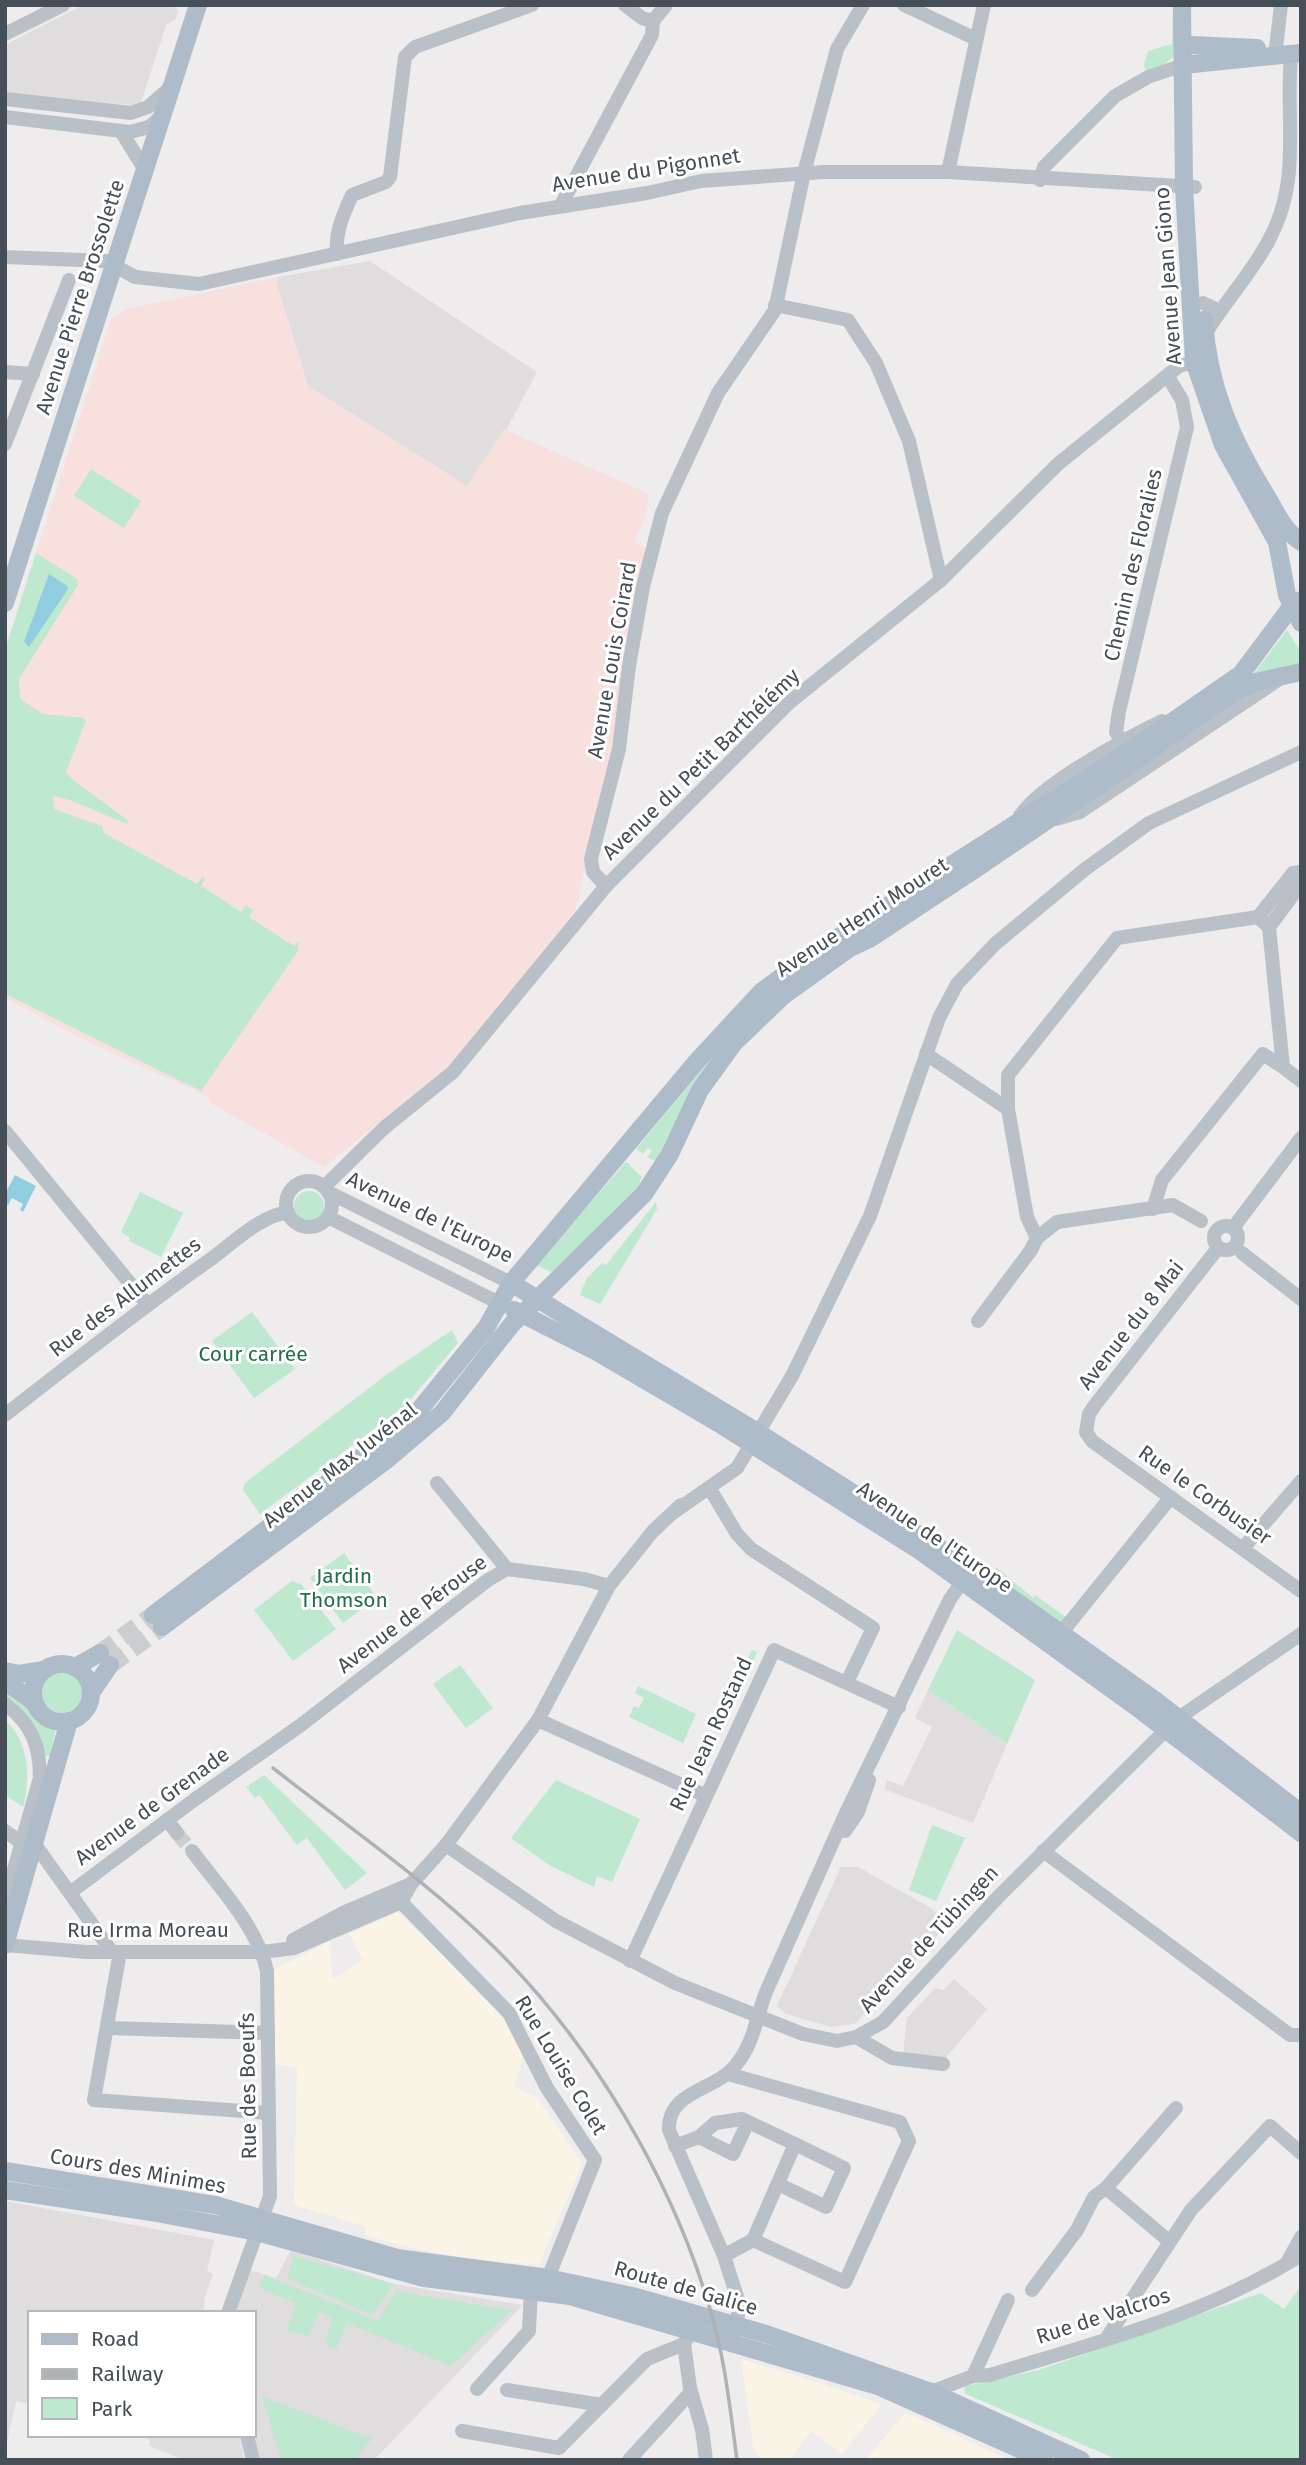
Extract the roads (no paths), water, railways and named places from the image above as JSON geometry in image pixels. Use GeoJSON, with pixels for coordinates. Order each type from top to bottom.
{"type":"FeatureCollection","features":[{"type":"Feature","properties":{"kind":"main road","name":"Avenue Pierre Brossolette"},"geometry":{"type":"LineString","coordinates":[[5,603],[198,5]]}},
{"type":"Feature","properties":{"kind":"main road","name":"Avenue Jean Giono"},"geometry":{"type":"LineString","coordinates":[[1182,5],[1189,51]]}},
{"type":"Feature","properties":{"kind":"main road","name":"Avenue Jean Giono"},"geometry":{"type":"LineString","coordinates":[[1191,5],[1190,187],[1198,358],[1223,446],[1277,542],[1296,603]]}},
{"type":"Feature","properties":{"kind":"main road"},"geometry":{"type":"LineString","coordinates":[[1189,51],[1231,47],[1263,48],[1289,55]]}},
{"type":"Feature","properties":{"kind":"main road"},"geometry":{"type":"LineString","coordinates":[[1189,51],[1289,55]]}},
{"type":"Feature","properties":{"kind":"main road","name":"Avenue Jean Giono"},"geometry":{"type":"LineString","coordinates":[[1190,187],[1205,334],[1198,358],[1212,384],[1234,441],[1285,527],[1301,542]]}},
{"type":"Feature","properties":{"kind":"main road"},"geometry":{"type":"LineString","coordinates":[[1296,603],[1301,622]]}},
{"type":"Feature","properties":{"kind":"main road","name":"Avenue Henri Mouret"},"geometry":{"type":"LineString","coordinates":[[522,1315],[644,1194],[670,1154],[700,1090],[752,1024],[783,996],[850,947],[872,938],[1045,823],[1128,752],[1241,674],[1296,603]]}},
{"type":"Feature","properties":{"kind":"main road","name":"Avenue Henri Mouret"},"geometry":{"type":"LineString","coordinates":[[512,1283],[736,1016],[785,972],[1128,752],[1256,682],[1301,672]]}},
{"type":"Feature","properties":{"kind":"main road","name":"Avenue de l'Europe"},"geometry":{"type":"LineString","coordinates":[[512,1283],[967,1575],[1062,1632],[1301,1833]]}},
{"type":"Feature","properties":{"kind":"main road","name":"Avenue Max Juvénal"},"geometry":{"type":"LineString","coordinates":[[512,1283],[486,1328],[412,1419],[157,1621],[426,1428],[442,1413],[522,1315]]}},
{"type":"Feature","properties":{"kind":"main road","name":"Avenue de l'Europe"},"geometry":{"type":"LineString","coordinates":[[501,1304],[597,1352],[718,1423],[755,1440]]}},
{"type":"Feature","properties":{"kind":"main road","name":"Avenue de l'Europe"},"geometry":{"type":"LineString","coordinates":[[967,1575],[1172,1724],[1301,1813]]}},
{"type":"Feature","properties":{"kind":"main road"},"geometry":{"type":"LineString","coordinates":[[5,1671],[19,1674],[44,1670],[59,1664],[75,1667],[105,1659],[87,1708],[69,1721],[28,1843],[5,1945]]}},
{"type":"Feature","properties":{"kind":"main road"},"geometry":{"type":"LineString","coordinates":[[75,1667],[84,1674],[91,1693]]}},
{"type":"Feature","properties":{"kind":"main road"},"geometry":{"type":"LineString","coordinates":[[34,1702],[34,1685],[44,1670]]}},
{"type":"Feature","properties":{"kind":"main road"},"geometry":{"type":"LineString","coordinates":[[5,1681],[34,1702],[48,1718],[69,1721]]}},
{"type":"Feature","properties":{"kind":"main road","name":"Cours des Minimes"},"geometry":{"type":"LineString","coordinates":[[5,2171],[206,2203],[260,2225]]}},
{"type":"Feature","properties":{"kind":"main road","name":"Cours des Minimes"},"geometry":{"type":"LineString","coordinates":[[5,2190],[260,2225]]}},
{"type":"Feature","properties":{"kind":"main road","name":"Route de Galice"},"geometry":{"type":"LineString","coordinates":[[260,2225],[397,2258],[588,2285],[692,2330],[737,2325],[1082,2460]]}},
{"type":"Feature","properties":{"kind":"main road","name":"Route de Galice"},"geometry":{"type":"LineString","coordinates":[[260,2225],[424,2278],[460,2284],[531,2289],[570,2296],[928,2398],[1044,2460]]}},
{"type":"Feature","properties":{"kind":"street"},"geometry":{"type":"LineString","coordinates":[[5,34],[13,26],[63,5]]}},
{"type":"Feature","properties":{"kind":"street"},"geometry":{"type":"LineString","coordinates":[[337,254],[336,240],[340,222],[352,195],[386,182],[390,177],[405,57],[415,47],[532,5]]}},
{"type":"Feature","properties":{"kind":"street"},"geometry":{"type":"LineString","coordinates":[[625,5],[642,18],[653,22]]}},
{"type":"Feature","properties":{"kind":"street"},"geometry":{"type":"LineString","coordinates":[[561,205],[652,35],[653,22],[666,5]]}},
{"type":"Feature","properties":{"kind":"street","name":"Avenue Louis Coirard"},"geometry":{"type":"LineString","coordinates":[[606,886],[593,872],[591,859],[620,749],[629,666],[643,587],[662,513],[718,393],[775,310],[804,173],[836,49],[863,5]]}},
{"type":"Feature","properties":{"kind":"street"},"geometry":{"type":"LineString","coordinates":[[904,5],[976,40]]}},
{"type":"Feature","properties":{"kind":"street"},"geometry":{"type":"LineString","coordinates":[[947,172],[984,5]]}},
{"type":"Feature","properties":{"kind":"street"},"geometry":{"type":"LineString","coordinates":[[1205,334],[1270,240],[1286,194],[1292,156],[1289,55],[1280,12],[1286,5]]}},
{"type":"Feature","properties":{"kind":"street"},"geometry":{"type":"LineString","coordinates":[[1040,180],[1044,167],[1115,96],[1189,51]]}},
{"type":"Feature","properties":{"kind":"street"},"geometry":{"type":"LineString","coordinates":[[5,99],[131,113],[148,107],[172,86]]}},
{"type":"Feature","properties":{"kind":"street"},"geometry":{"type":"LineString","coordinates":[[131,113],[147,127],[152,147]]}},
{"type":"Feature","properties":{"kind":"street"},"geometry":{"type":"LineString","coordinates":[[5,117],[136,132],[162,116]]}},
{"type":"Feature","properties":{"kind":"street"},"geometry":{"type":"LineString","coordinates":[[121,131],[145,170]]}},
{"type":"Feature","properties":{"kind":"street","name":"Avenue du Pigonnet"},"geometry":{"type":"LineString","coordinates":[[5,257],[106,261],[135,277],[156,282],[199,284],[561,205],[647,193],[701,181],[804,173],[947,172],[1040,180],[1190,187]]}},
{"type":"Feature","properties":{"kind":"street"},"geometry":{"type":"LineString","coordinates":[[5,444],[69,280]]}},
{"type":"Feature","properties":{"kind":"street"},"geometry":{"type":"LineString","coordinates":[[1203,303],[1220,311]]}},
{"type":"Feature","properties":{"kind":"street"},"geometry":{"type":"LineString","coordinates":[[775,305],[848,320],[876,363],[909,441],[941,580]]}},
{"type":"Feature","properties":{"kind":"street","name":"Avenue du Petit Barthélémy"},"geometry":{"type":"LineString","coordinates":[[326,1189],[384,1128],[453,1072],[606,886],[790,702],[941,580],[1058,464],[1179,366],[1198,358]]}},
{"type":"Feature","properties":{"kind":"street"},"geometry":{"type":"LineString","coordinates":[[5,372],[33,374]]}},
{"type":"Feature","properties":{"kind":"street","name":"Chemin des Floralies"},"geometry":{"type":"LineString","coordinates":[[1128,752],[1116,732],[1119,711],[1187,427],[1182,400],[1168,377]]}},
{"type":"Feature","properties":{"kind":"street"},"geometry":{"type":"LineString","coordinates":[[1045,823],[1080,812],[1281,678]]}},
{"type":"Feature","properties":{"kind":"street"},"geometry":{"type":"LineString","coordinates":[[674,1512],[737,1468],[792,1376],[870,1216],[939,1018],[957,984],[995,944],[1084,870],[1149,823],[1301,752]]}},
{"type":"Feature","properties":{"kind":"street"},"geometry":{"type":"LineString","coordinates":[[1283,1067],[1264,922],[1293,873],[1301,872]]}},
{"type":"Feature","properties":{"kind":"street"},"geometry":{"type":"LineString","coordinates":[[1037,1238],[1027,1217],[1008,1109],[1009,1075],[1117,938],[1264,922],[1301,884]]}},
{"type":"Feature","properties":{"kind":"street"},"geometry":{"type":"LineString","coordinates":[[613,1148],[723,1024],[736,1016]]}},
{"type":"Feature","properties":{"kind":"street"},"geometry":{"type":"LineString","coordinates":[[926,1054],[1008,1109]]}},
{"type":"Feature","properties":{"kind":"street"},"geometry":{"type":"LineString","coordinates":[[1153,1209],[1162,1180],[1264,1054],[1301,1081]]}},
{"type":"Feature","properties":{"kind":"street"},"geometry":{"type":"LineString","coordinates":[[5,1131],[147,1304]]}},
{"type":"Feature","properties":{"kind":"street","name":"Avenue du 8 Mai"},"geometry":{"type":"LineString","coordinates":[[1086,1432],[1089,1415],[1096,1405],[1218,1248],[1213,1238],[1215,1231],[1225,1226],[1233,1228],[1301,1138]]}},
{"type":"Feature","properties":{"kind":"street"},"geometry":{"type":"LineString","coordinates":[[301,1183],[317,1183],[326,1189],[332,1204],[328,1217],[320,1224],[306,1227],[298,1224],[287,1206],[294,1188],[301,1183]]}},
{"type":"Feature","properties":{"kind":"street","name":"Avenue de l'Europe"},"geometry":{"type":"LineString","coordinates":[[326,1189],[512,1283]]}},
{"type":"Feature","properties":{"kind":"street"},"geometry":{"type":"LineString","coordinates":[[978,1321],[1037,1238],[1057,1222],[1173,1205],[1201,1222]]}},
{"type":"Feature","properties":{"kind":"street","name":"Rue des Allumettes"},"geometry":{"type":"LineString","coordinates":[[5,1415],[147,1304],[287,1206]]}},
{"type":"Feature","properties":{"kind":"street"},"geometry":{"type":"LineString","coordinates":[[328,1217],[501,1304]]}},
{"type":"Feature","properties":{"kind":"street"},"geometry":{"type":"LineString","coordinates":[[1242,1254],[1301,1299]]}},
{"type":"Feature","properties":{"kind":"street","name":"Rue le Corbusier"},"geometry":{"type":"LineString","coordinates":[[1086,1432],[1092,1441],[1244,1547],[1301,1591]]}},
{"type":"Feature","properties":{"kind":"street"},"geometry":{"type":"LineString","coordinates":[[401,1902],[411,1884],[446,1845],[538,1720],[609,1586],[653,1531],[695,1489],[755,1440]]}},
{"type":"Feature","properties":{"kind":"street"},"geometry":{"type":"LineString","coordinates":[[1244,1547],[1301,1481]]}},
{"type":"Feature","properties":{"kind":"street"},"geometry":{"type":"LineString","coordinates":[[437,1483],[507,1569]]}},
{"type":"Feature","properties":{"kind":"street"},"geometry":{"type":"LineString","coordinates":[[710,1489],[737,1534],[751,1549],[873,1628],[847,1682]]}},
{"type":"Feature","properties":{"kind":"street"},"geometry":{"type":"LineString","coordinates":[[1062,1632],[1171,1497]]}},
{"type":"Feature","properties":{"kind":"street","name":"Avenue de Pérouse"},"geometry":{"type":"LineString","coordinates":[[258,1754],[310,1718],[488,1580],[507,1569],[584,1579],[609,1586]]}},
{"type":"Feature","properties":{"kind":"street"},"geometry":{"type":"LineString","coordinates":[[737,2325],[739,2303],[724,2256],[669,2130],[673,2110],[681,2099],[728,2074],[755,2032],[756,2017],[830,1853],[858,1812],[873,1761],[950,1599],[967,1575]]}},
{"type":"Feature","properties":{"kind":"street","name":"Avenue de Tübingen"},"geometry":{"type":"LineString","coordinates":[[446,1845],[556,1921],[630,1961],[756,2017],[821,2039],[837,2041],[856,2037],[883,2022],[1043,1851],[1172,1724],[1301,1634]]}},
{"type":"Feature","properties":{"kind":"street","name":"Rue Jean Rostand"},"geometry":{"type":"LineString","coordinates":[[630,1961],[774,1650],[899,1707]]}},
{"type":"Feature","properties":{"kind":"street"},"geometry":{"type":"LineString","coordinates":[[5,1704],[26,1723],[39,1753],[40,1779],[28,1843],[5,1900]]}},
{"type":"Feature","properties":{"kind":"street"},"geometry":{"type":"LineString","coordinates":[[538,1720],[705,1795]]}},
{"type":"Feature","properties":{"kind":"street","name":"Avenue de Grenade"},"geometry":{"type":"LineString","coordinates":[[71,1892],[258,1754]]}},
{"type":"Feature","properties":{"kind":"street"},"geometry":{"type":"LineString","coordinates":[[167,1820],[177,1833]]}},
{"type":"Feature","properties":{"kind":"street"},"geometry":{"type":"LineString","coordinates":[[5,1831],[28,1843],[71,1892],[116,1952],[108,2028],[94,2100],[268,2113]]}},
{"type":"Feature","properties":{"kind":"street"},"geometry":{"type":"LineString","coordinates":[[191,1851],[263,1952]]}},
{"type":"Feature","properties":{"kind":"street"},"geometry":{"type":"LineString","coordinates":[[1043,1851],[1290,2035],[1301,2035]]}},
{"type":"Feature","properties":{"kind":"street","name":"Rue Irma Moreau"},"geometry":{"type":"LineString","coordinates":[[291,1947],[292,1941],[317,1927],[411,1884]]}},
{"type":"Feature","properties":{"kind":"street","name":"Rue Irma Moreau"},"geometry":{"type":"LineString","coordinates":[[5,1945],[116,1952],[263,1952],[291,1947],[401,1902]]}},
{"type":"Feature","properties":{"kind":"street","name":"Rue Louise Colet"},"geometry":{"type":"LineString","coordinates":[[401,1902],[509,2013],[531,2050],[547,2088],[595,2161],[548,2278]]}},
{"type":"Feature","properties":{"kind":"street","name":"Rue des Boeufs"},"geometry":{"type":"LineString","coordinates":[[229,2311],[270,2194],[267,1971],[263,1952]]}},
{"type":"Feature","properties":{"kind":"street"},"geometry":{"type":"LineString","coordinates":[[108,2028],[268,2033]]}},
{"type":"Feature","properties":{"kind":"street"},"geometry":{"type":"LineString","coordinates":[[856,2037],[892,2058],[943,2064]]}},
{"type":"Feature","properties":{"kind":"street"},"geometry":{"type":"LineString","coordinates":[[728,2074],[900,2122],[909,2141],[845,2282],[753,2240]]}},
{"type":"Feature","properties":{"kind":"street"},"geometry":{"type":"LineString","coordinates":[[1032,2290],[1077,2230],[1094,2197],[1106,2188],[1176,2108]]}},
{"type":"Feature","properties":{"kind":"street"},"geometry":{"type":"LineString","coordinates":[[675,2146],[699,2137],[715,2123],[742,2119],[844,2168],[826,2207],[778,2184]]}},
{"type":"Feature","properties":{"kind":"street"},"geometry":{"type":"LineString","coordinates":[[699,2137],[733,2154],[748,2122]]}},
{"type":"Feature","properties":{"kind":"street"},"geometry":{"type":"LineString","coordinates":[[1106,2339],[1169,2241],[1204,2195],[1270,2126],[1301,2153]]}},
{"type":"Feature","properties":{"kind":"street"},"geometry":{"type":"LineString","coordinates":[[729,2253],[753,2240],[795,2144]]}},
{"type":"Feature","properties":{"kind":"street"},"geometry":{"type":"LineString","coordinates":[[1106,2188],[1169,2241]]}},
{"type":"Feature","properties":{"kind":"street","name":"Rue de Valcros"},"geometry":{"type":"LineString","coordinates":[[928,2398],[973,2376],[990,2375],[1146,2328],[1291,2261],[1301,2236]]}},
{"type":"Feature","properties":{"kind":"street"},"geometry":{"type":"LineString","coordinates":[[477,2389],[529,2331],[531,2289]]}},
{"type":"Feature","properties":{"kind":"street"},"geometry":{"type":"LineString","coordinates":[[973,2376],[1008,2300]]}},
{"type":"Feature","properties":{"kind":"street"},"geometry":{"type":"LineString","coordinates":[[692,2330],[691,2392],[706,2460]]}},
{"type":"Feature","properties":{"kind":"street"},"geometry":{"type":"LineString","coordinates":[[462,2431],[555,2449],[565,2444],[647,2359],[692,2330]]}},
{"type":"Feature","properties":{"kind":"street"},"geometry":{"type":"LineString","coordinates":[[508,2390],[602,2405]]}},
{"type":"Feature","properties":{"kind":"street"},"geometry":{"type":"LineString","coordinates":[[629,2460],[691,2392]]}},
{"type":"Feature","properties":{"kind":"street"},"geometry":{"type":"LineString","coordinates":[[247,2437],[253,2460]]}},
{"type":"Feature","properties":{"kind":"water"},"geometry":{"type":"Polygon","coordinates":[[[49,574],[68,589],[29,647],[24,642],[49,574]]]}},
{"type":"Feature","properties":{"kind":"water"},"geometry":{"type":"Polygon","coordinates":[[[15,1175],[36,1186],[23,1212],[20,1210],[23,1204],[12,1198],[8,1205],[5,1203],[5,1194],[15,1175]]]}},
{"type":"Feature","properties":{"kind":"tunnel"},"geometry":{"type":"LineString","coordinates":[[100,1653],[153,1615]]}},
{"type":"Feature","properties":{"kind":"tunnel"},"geometry":{"type":"LineString","coordinates":[[110,1665],[162,1627]]}},
{"type":"Feature","properties":{"kind":"tunnel"},"geometry":{"type":"LineString","coordinates":[[177,1833],[192,1851]]}},
{"type":"Feature","properties":{"kind":"railway"},"geometry":{"type":"LineString","coordinates":[[273,1768],[415,1877],[469,1923],[530,1985],[564,2026],[595,2070],[651,2163],[694,2260],[720,2346],[737,2460]]}},
{"type":"Feature","properties":{"kind":"park label","name":"Cour carrée"},"geometry":{"type":"Point","coordinates":[253,1354]}},
{"type":"Feature","properties":{"kind":"park label","name":"Jardin Thomson"},"geometry":{"type":"Point","coordinates":[344,1588]}}]}
